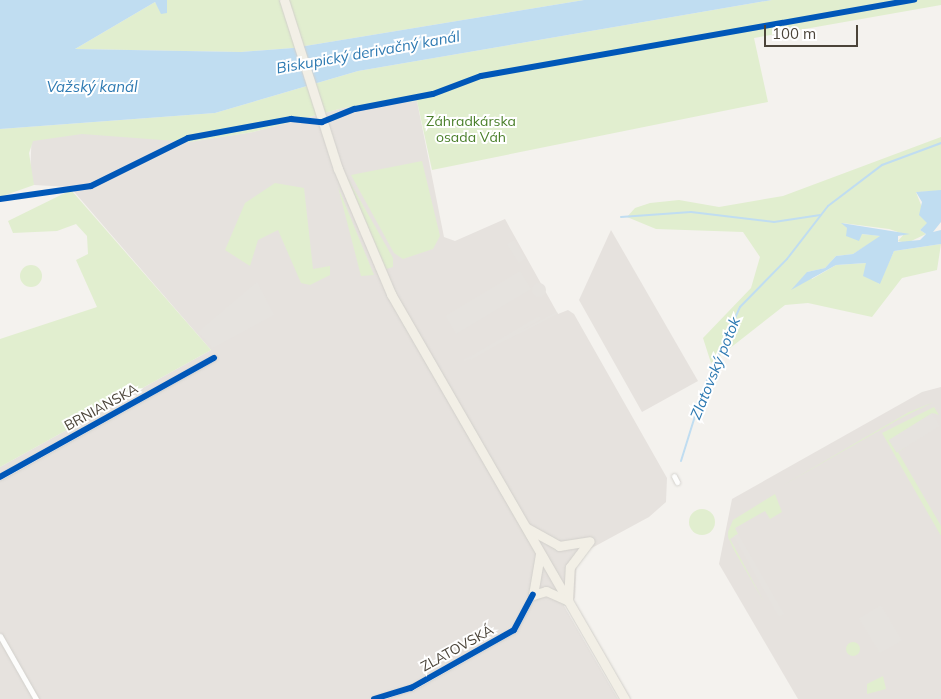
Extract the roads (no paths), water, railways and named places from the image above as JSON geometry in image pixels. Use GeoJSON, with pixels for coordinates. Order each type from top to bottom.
{"type":"FeatureCollection","features":[{"type":"Feature","properties":{"kind":"main road"},"geometry":{"type":"LineString","coordinates":[[284,0],[338,169],[376,263],[391,294],[625,699]]}},
{"type":"Feature","properties":{"kind":"main road"},"geometry":{"type":"LineString","coordinates":[[524,525],[559,546],[590,541],[570,567],[568,601]]}},
{"type":"Feature","properties":{"kind":"main road"},"geometry":{"type":"LineString","coordinates":[[540,554],[533,595],[546,591],[568,601]]}},
{"type":"Feature","properties":{"kind":"street","name":"BRNIANSKA"},"geometry":{"type":"LineString","coordinates":[[0,477],[214,358]]}},
{"type":"Feature","properties":{"kind":"street"},"geometry":{"type":"LineString","coordinates":[[674,476],[677,482]]}},
{"type":"Feature","properties":{"kind":"street","name":"ZLATOVSKÁ"},"geometry":{"type":"LineString","coordinates":[[374,699],[411,688],[514,630],[533,595]]}},
{"type":"Feature","properties":{"kind":"street"},"geometry":{"type":"LineString","coordinates":[[0,636],[36,699]]}},
{"type":"Feature","properties":{"kind":"water","name":"Važský kanál"},"geometry":{"type":"Polygon","coordinates":[[[0,0],[167,0],[167,13],[161,14],[155,2],[75,49],[241,52],[293,48],[584,0],[772,0],[358,71],[215,113],[0,129],[0,0]]]}},
{"type":"Feature","properties":{"kind":"water"},"geometry":{"type":"Polygon","coordinates":[[[941,190],[941,222],[933,232],[941,230],[941,244],[894,251],[880,284],[863,276],[866,263],[836,265],[791,290],[807,272],[825,268],[836,256],[853,254],[880,236],[862,234],[859,241],[846,236],[847,228],[841,223],[910,234],[898,236],[898,242],[920,240],[926,234],[920,230],[927,223],[919,215],[922,202],[916,192],[941,190]]]}},
{"type":"Feature","properties":{"kind":"waterway","name":"Zlatovský potok"},"geometry":{"type":"LineString","coordinates":[[681,461],[704,387],[740,307],[787,259],[828,206],[882,165],[941,143]]}},
{"type":"Feature","properties":{"kind":"waterway","name":"Zlatovský potok"},"geometry":{"type":"LineString","coordinates":[[621,217],[691,212],[774,222],[820,215]]}},
{"type":"Feature","properties":{"kind":"water label","name":"Biskupický derivačný kanál"},"geometry":{"type":"Point","coordinates":[368,52]}},
{"type":"Feature","properties":{"kind":"park label","name":"Záhradkárska osada Váh"},"geometry":{"type":"Point","coordinates":[471,130]}}]}
